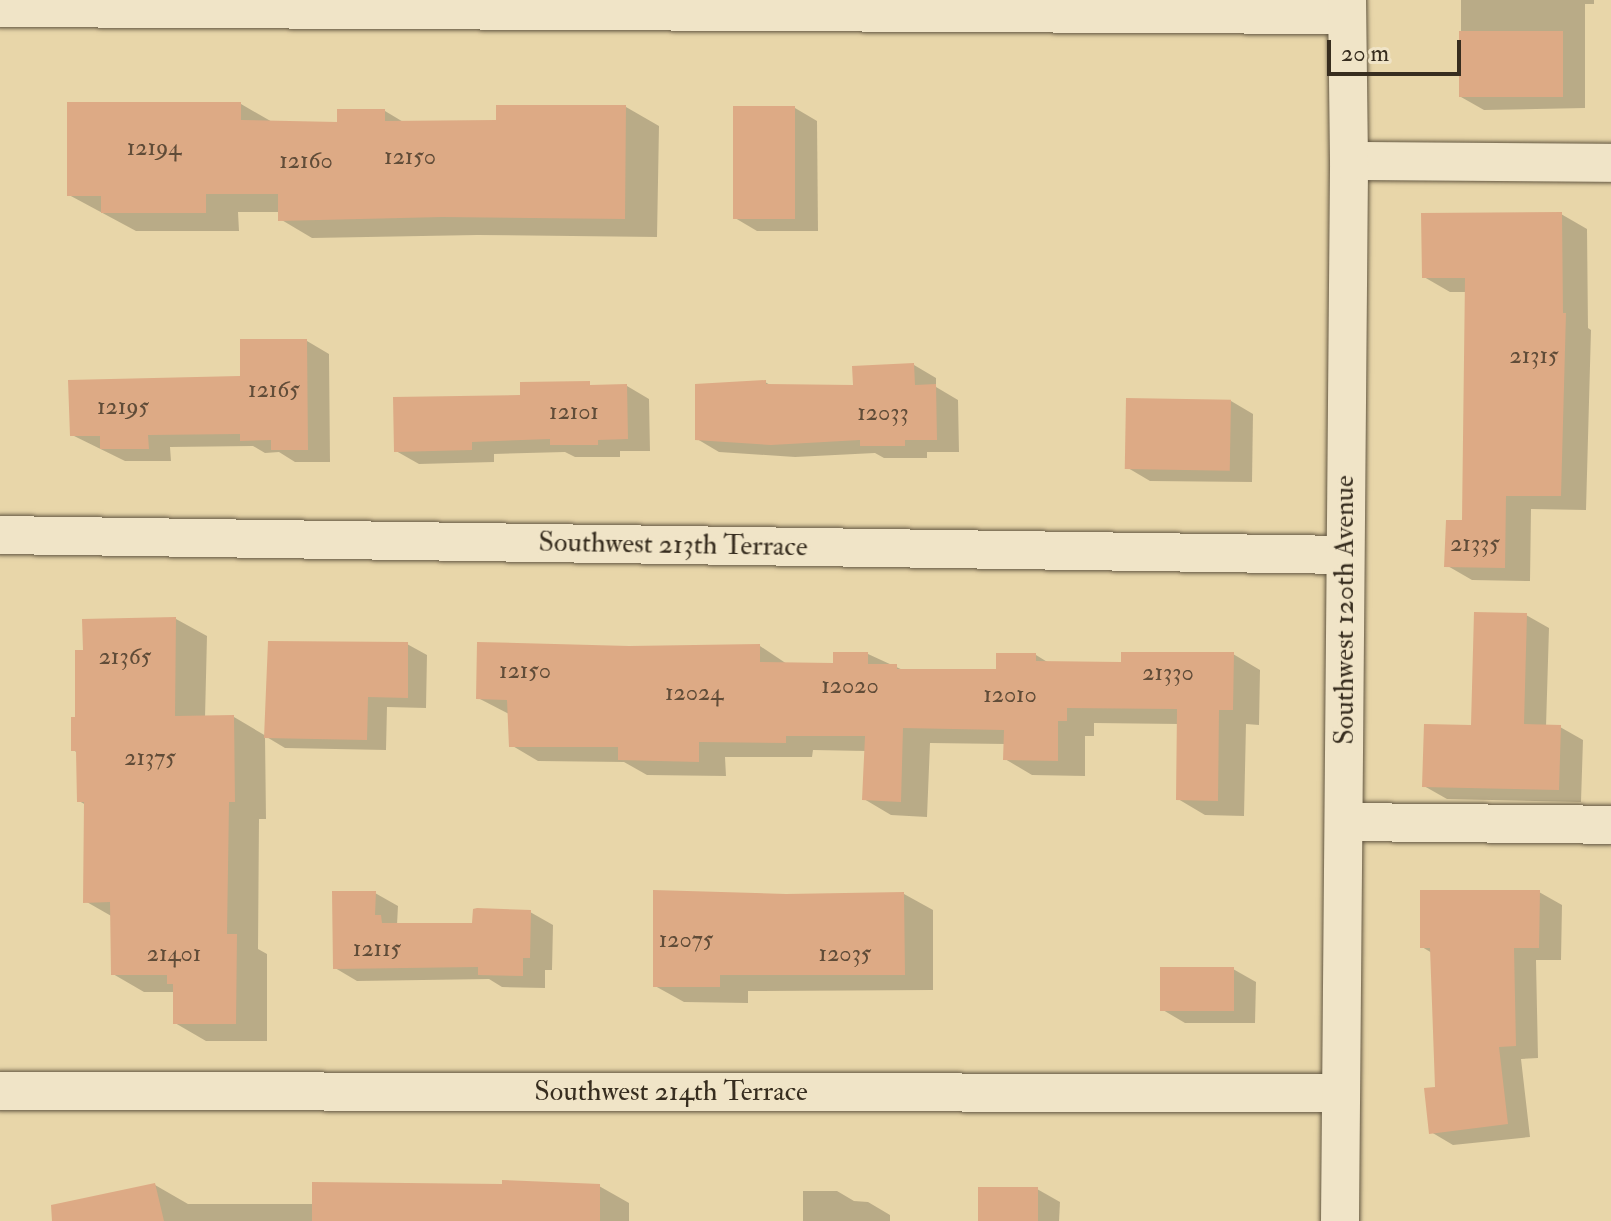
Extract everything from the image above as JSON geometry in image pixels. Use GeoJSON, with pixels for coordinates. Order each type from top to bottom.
{"type":"FeatureCollection","features":[{"type":"Feature","properties":{"kind":"street"},"geometry":{"type":"LineString","coordinates":[[0,8],[1347,8]]}},
{"type":"Feature","properties":{"kind":"street","name":"Southwest 120th Avenue"},"geometry":{"type":"LineString","coordinates":[[1340,1221],[1349,161],[1347,8]]}},
{"type":"Feature","properties":{"kind":"street"},"geometry":{"type":"LineString","coordinates":[[1349,161],[1611,163]]}},
{"type":"Feature","properties":{"kind":"street","name":"Southwest 213th Terrace"},"geometry":{"type":"LineString","coordinates":[[0,535],[1345,555]]}},
{"type":"Feature","properties":{"kind":"street"},"geometry":{"type":"LineString","coordinates":[[1344,822],[1611,825]]}},
{"type":"Feature","properties":{"kind":"street","name":"Southwest 214th Terrace"},"geometry":{"type":"LineString","coordinates":[[0,1091],[1341,1093]]}},
{"type":"Feature","properties":{"kind":"building"},"geometry":{"type":"Polygon","coordinates":[[[1459,31],[1563,31],[1563,97],[1459,97],[1459,31]]]}},
{"type":"Feature","properties":{"kind":"building"},"geometry":{"type":"Polygon","coordinates":[[[67,102],[241,102],[241,120],[337,122],[337,109],[385,109],[385,121],[496,120],[496,105],[626,105],[625,219],[442,217],[278,221],[278,194],[206,194],[206,213],[101,213],[101,196],[67,196],[67,102]]]}},
{"type":"Feature","properties":{"kind":"building"},"geometry":{"type":"Polygon","coordinates":[[[733,106],[795,106],[795,219],[733,219],[733,106]]]}},
{"type":"Feature","properties":{"kind":"building"},"geometry":{"type":"Polygon","coordinates":[[[1562,212],[1563,313],[1566,313],[1561,496],[1506,496],[1505,568],[1444,567],[1446,520],[1462,520],[1465,278],[1422,278],[1421,213],[1562,212]]]}},
{"type":"Feature","properties":{"kind":"building"},"geometry":{"type":"Polygon","coordinates":[[[240,339],[307,339],[308,450],[271,450],[271,440],[240,441],[240,434],[148,435],[149,449],[100,449],[100,436],[70,436],[68,380],[240,376],[240,339]]]}},
{"type":"Feature","properties":{"kind":"building"},"geometry":{"type":"Polygon","coordinates":[[[914,363],[915,385],[936,384],[937,440],[905,440],[905,446],[860,446],[860,440],[771,445],[695,440],[695,384],[766,380],[766,384],[853,385],[852,366],[914,363]]]}},
{"type":"Feature","properties":{"kind":"building"},"geometry":{"type":"Polygon","coordinates":[[[590,381],[590,385],[627,384],[628,439],[598,440],[598,445],[550,445],[550,439],[472,442],[472,450],[394,452],[393,397],[520,395],[520,382],[590,381]]]}},
{"type":"Feature","properties":{"kind":"building"},"geometry":{"type":"Polygon","coordinates":[[[1126,398],[1231,400],[1230,471],[1125,469],[1126,398]]]}},
{"type":"Feature","properties":{"kind":"building"},"geometry":{"type":"Polygon","coordinates":[[[1474,612],[1527,613],[1524,724],[1561,725],[1559,790],[1422,787],[1424,724],[1471,725],[1474,612]]]}},
{"type":"Feature","properties":{"kind":"building"},"geometry":{"type":"Polygon","coordinates":[[[176,617],[175,716],[234,715],[235,802],[229,802],[227,934],[237,934],[236,1024],[173,1024],[173,984],[167,984],[167,975],[111,975],[110,902],[83,903],[84,802],[77,802],[76,751],[71,751],[71,717],[75,717],[75,650],[83,650],[82,619],[176,617]]]}},
{"type":"Feature","properties":{"kind":"building"},"geometry":{"type":"Polygon","coordinates":[[[268,641],[408,642],[408,698],[368,697],[367,740],[264,738],[268,641]]]}},
{"type":"Feature","properties":{"kind":"building"},"geometry":{"type":"Polygon","coordinates":[[[477,642],[629,646],[760,644],[760,662],[833,663],[833,652],[868,652],[868,664],[897,664],[897,669],[996,669],[996,653],[1036,653],[1036,661],[1121,662],[1121,652],[1234,652],[1233,710],[1219,710],[1218,801],[1176,800],[1177,709],[1067,708],[1067,721],[1058,721],[1058,761],[1003,760],[1004,730],[903,728],[901,802],[862,800],[865,736],[786,736],[786,743],[699,742],[699,762],[618,760],[618,747],[509,747],[507,700],[476,699],[477,642]]]}},
{"type":"Feature","properties":{"kind":"building"},"geometry":{"type":"Polygon","coordinates":[[[653,890],[786,894],[904,892],[905,975],[720,975],[720,987],[653,987],[653,890]]]}},
{"type":"Feature","properties":{"kind":"building"},"geometry":{"type":"Polygon","coordinates":[[[1420,890],[1540,890],[1539,948],[1514,948],[1516,1046],[1499,1047],[1508,1124],[1429,1134],[1424,1088],[1435,1087],[1430,948],[1420,948],[1420,890]]]}},
{"type":"Feature","properties":{"kind":"building"},"geometry":{"type":"Polygon","coordinates":[[[332,891],[376,891],[375,915],[381,915],[382,923],[472,923],[473,909],[477,908],[531,910],[530,958],[523,958],[523,976],[478,975],[478,967],[333,969],[332,891]]]}},
{"type":"Feature","properties":{"kind":"building"},"geometry":{"type":"Polygon","coordinates":[[[1160,967],[1234,967],[1234,1011],[1160,1011],[1160,967]]]}},
{"type":"Feature","properties":{"kind":"building"},"geometry":{"type":"Polygon","coordinates":[[[502,1180],[600,1184],[600,1221],[312,1221],[312,1182],[502,1184],[502,1180]]]}},
{"type":"Feature","properties":{"kind":"building"},"geometry":{"type":"Polygon","coordinates":[[[155,1183],[164,1221],[52,1221],[51,1205],[155,1183]]]}},
{"type":"Feature","properties":{"kind":"building"},"geometry":{"type":"Polygon","coordinates":[[[978,1187],[1038,1187],[1038,1221],[978,1221],[978,1187]]]}}]}
